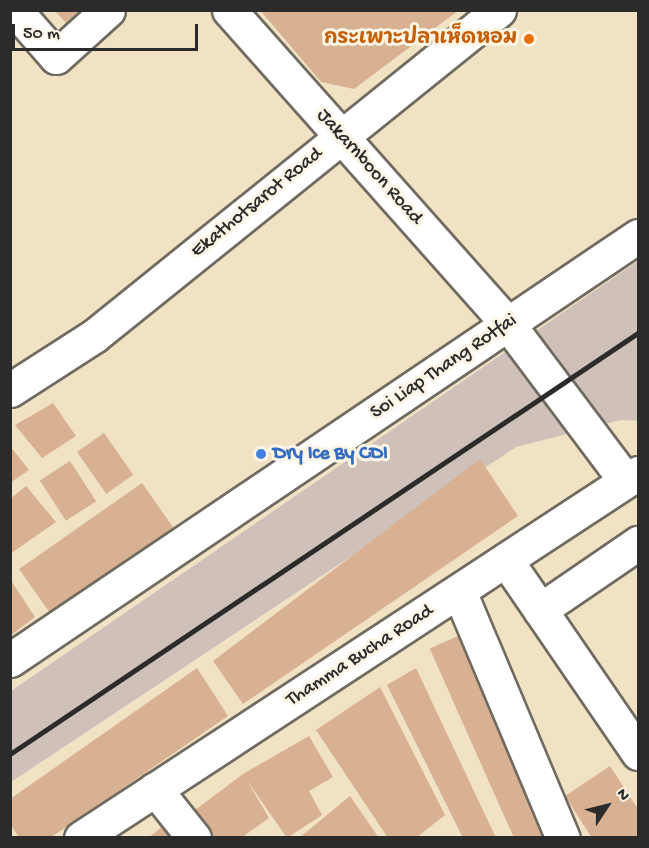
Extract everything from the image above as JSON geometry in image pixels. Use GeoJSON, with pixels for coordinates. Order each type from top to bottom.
{"type":"FeatureCollection","features":[{"type":"Feature","properties":{"kind":"street"},"geometry":{"type":"LineString","coordinates":[[15,10],[56,57],[108,10]]}},
{"type":"Feature","properties":{"kind":"street","name":"Jakarnboon Road"},"geometry":{"type":"LineString","coordinates":[[229,10],[508,324],[632,477]]}},
{"type":"Feature","properties":{"kind":"street","name":"Ekathotsarot Road"},"geometry":{"type":"LineString","coordinates":[[12,388],[94,336],[499,10]]}},
{"type":"Feature","properties":{"kind":"street","name":"Soi Liap Thang Rotfai"},"geometry":{"type":"LineString","coordinates":[[10,660],[639,236]]}},
{"type":"Feature","properties":{"kind":"street","name":"Thamma Bucha Road"},"geometry":{"type":"LineString","coordinates":[[81,837],[632,477]]}},
{"type":"Feature","properties":{"kind":"street"},"geometry":{"type":"LineString","coordinates":[[540,610],[639,543]]}},
{"type":"Feature","properties":{"kind":"street"},"geometry":{"type":"LineString","coordinates":[[506,560],[639,753]]}},
{"type":"Feature","properties":{"kind":"street"},"geometry":{"type":"LineString","coordinates":[[459,591],[563,837]]}},
{"type":"Feature","properties":{"kind":"street"},"geometry":{"type":"LineString","coordinates":[[155,789],[194,837]]}},
{"type":"Feature","properties":{"kind":"shaded area"},"geometry":{"type":"Polygon","coordinates":[[[638,261],[638,421],[621,420],[516,447],[11,782],[11,691],[638,261]]]}},
{"type":"Feature","properties":{"kind":"building"},"geometry":{"type":"Polygon","coordinates":[[[54,10],[80,10],[66,23],[54,10]]]}},
{"type":"Feature","properties":{"kind":"building"},"geometry":{"type":"Polygon","coordinates":[[[260,10],[459,10],[354,89],[321,82],[260,10]]]}},
{"type":"Feature","properties":{"kind":"building"},"geometry":{"type":"Polygon","coordinates":[[[53,403],[76,436],[42,458],[15,425],[53,403]]]}},
{"type":"Feature","properties":{"kind":"building"},"geometry":{"type":"Polygon","coordinates":[[[104,433],[133,475],[106,494],[77,452],[104,433]]]}},
{"type":"Feature","properties":{"kind":"building"},"geometry":{"type":"Polygon","coordinates":[[[10,446],[29,470],[10,483],[10,446]]]}},
{"type":"Feature","properties":{"kind":"building"},"geometry":{"type":"Polygon","coordinates":[[[480,459],[518,516],[243,704],[213,661],[480,459]]]}},
{"type":"Feature","properties":{"kind":"building"},"geometry":{"type":"Polygon","coordinates":[[[70,461],[96,501],[66,521],[40,481],[70,461]]]}},
{"type":"Feature","properties":{"kind":"building"},"geometry":{"type":"Polygon","coordinates":[[[142,483],[174,528],[51,614],[19,569],[142,483]]]}},
{"type":"Feature","properties":{"kind":"building"},"geometry":{"type":"Polygon","coordinates":[[[26,486],[56,522],[10,554],[10,499],[26,486]]]}},
{"type":"Feature","properties":{"kind":"building"},"geometry":{"type":"Polygon","coordinates":[[[10,579],[35,617],[10,636],[10,579]]]}},
{"type":"Feature","properties":{"kind":"building"},"geometry":{"type":"Polygon","coordinates":[[[458,636],[548,838],[514,838],[430,649],[458,636]]]}},
{"type":"Feature","properties":{"kind":"building"},"geometry":{"type":"Polygon","coordinates":[[[197,668],[228,716],[50,838],[19,838],[10,823],[10,799],[197,668]]]}},
{"type":"Feature","properties":{"kind":"building"},"geometry":{"type":"Polygon","coordinates":[[[416,668],[496,838],[463,838],[387,685],[416,668]]]}},
{"type":"Feature","properties":{"kind":"building"},"geometry":{"type":"Polygon","coordinates":[[[380,687],[445,815],[416,838],[388,838],[316,730],[380,687]]]}},
{"type":"Feature","properties":{"kind":"building"},"geometry":{"type":"Polygon","coordinates":[[[309,736],[333,777],[309,791],[322,815],[287,838],[246,779],[269,818],[241,838],[204,838],[187,816],[243,774],[309,736]]]}},
{"type":"Feature","properties":{"kind":"building"},"geometry":{"type":"Polygon","coordinates":[[[610,766],[638,809],[638,838],[592,838],[565,796],[610,766]]]}},
{"type":"Feature","properties":{"kind":"building"},"geometry":{"type":"Polygon","coordinates":[[[350,796],[379,838],[299,838],[350,796]]]}},
{"type":"Feature","properties":{"kind":"building"},"geometry":{"type":"Polygon","coordinates":[[[162,827],[170,838],[148,838],[162,827]]]}},
{"type":"Feature","properties":{"kind":"railway"},"geometry":{"type":"LineString","coordinates":[[10,754],[638,333]]}},
{"type":"Feature","properties":{"kind":"place","name":"กระเพาะปลาเห็ดหอม"},"geometry":{"type":"Point","coordinates":[529,39]}},
{"type":"Feature","properties":{"kind":"place","name":"Dry Ice By CDI"},"geometry":{"type":"Point","coordinates":[261,454]}}]}
